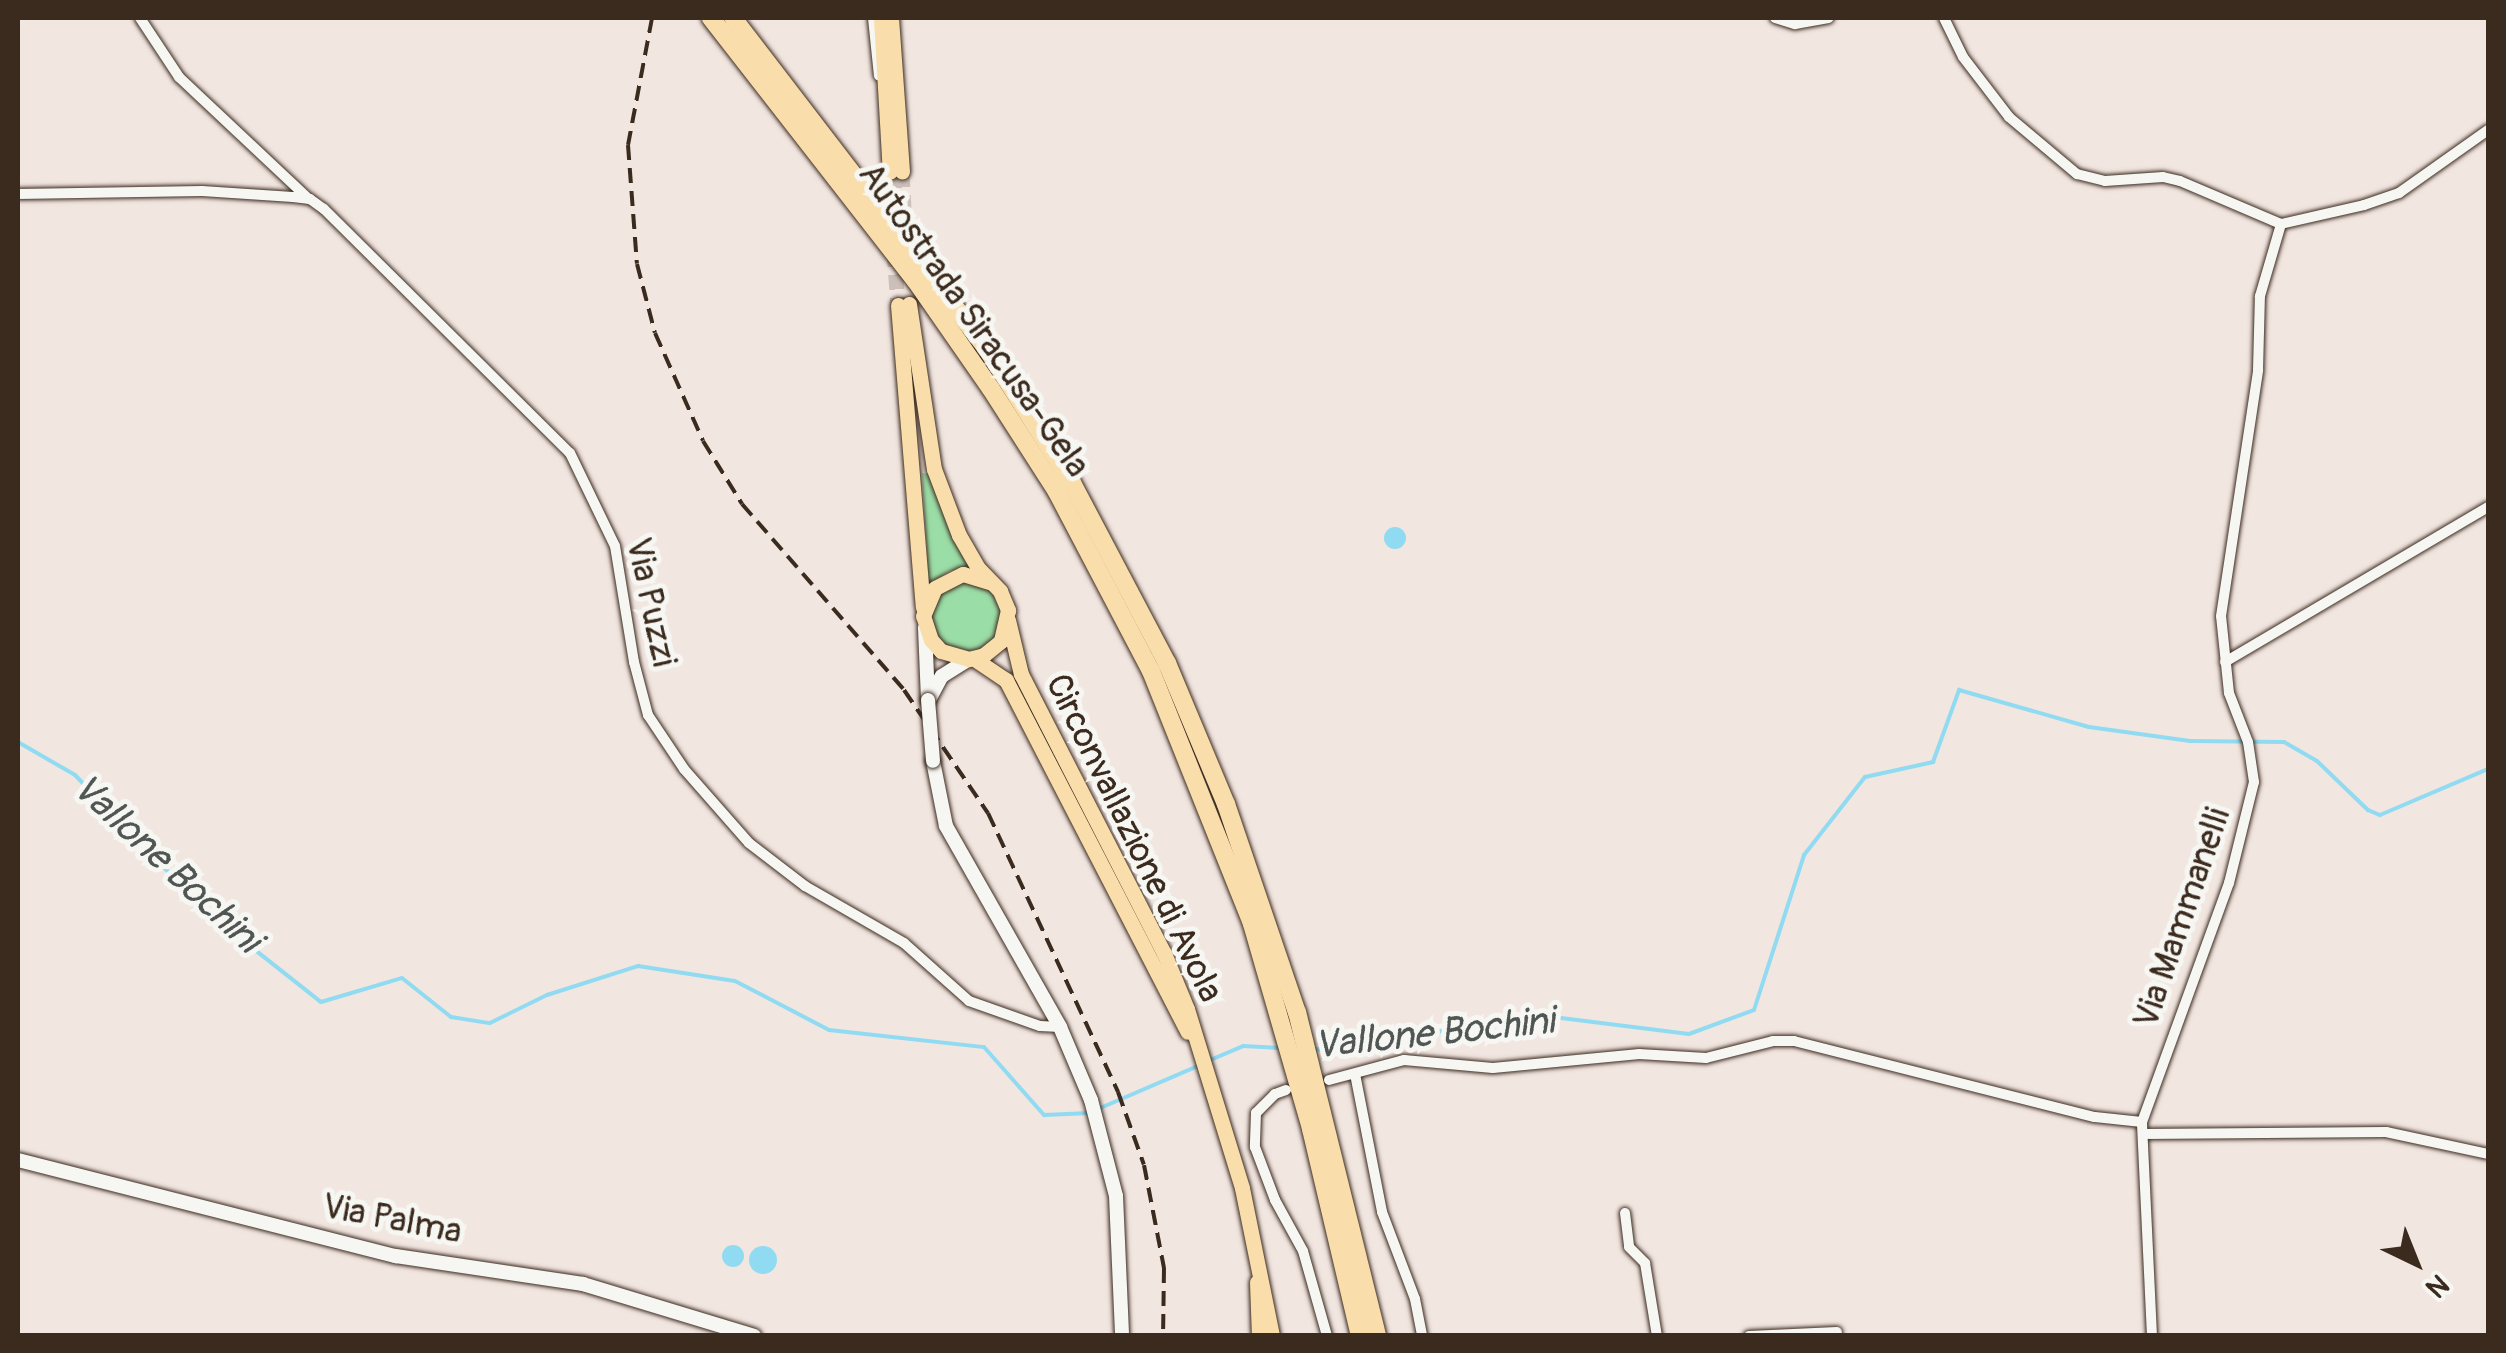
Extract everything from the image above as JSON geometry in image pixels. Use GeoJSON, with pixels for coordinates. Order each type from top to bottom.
{"type":"FeatureCollection","features":[{"type":"Feature","properties":{"kind":"highway","name":"Autostrada Siracusa-Gela"},"geometry":{"type":"LineString","coordinates":[[711,18],[916,281],[1057,492],[1158,688],[1288,1014]]}},
{"type":"Feature","properties":{"kind":"highway","name":"Autostrada Siracusa-Gela"},"geometry":{"type":"LineString","coordinates":[[733,18],[932,272],[1072,483],[1174,680],[1226,804],[1288,1014]]}},
{"type":"Feature","properties":{"kind":"highway"},"geometry":{"type":"LineString","coordinates":[[1288,1014],[1377,1336]]}},
{"type":"Feature","properties":{"kind":"highway"},"geometry":{"type":"LineString","coordinates":[[1300,1059],[1360,1336]]}},
{"type":"Feature","properties":{"kind":"main road"},"geometry":{"type":"LineString","coordinates":[[886,18],[894,69],[896,172],[884,97],[886,18]]}},
{"type":"Feature","properties":{"kind":"main road"},"geometry":{"type":"LineString","coordinates":[[928,700],[942,676],[993,649],[1008,620],[1005,600],[960,535],[934,469],[904,305],[928,700],[933,761],[946,826],[1060,1027],[1092,1100],[1116,1196],[1122,1336]]}},
{"type":"Feature","properties":{"kind":"main road"},"geometry":{"type":"LineString","coordinates":[[971,659],[941,651],[924,622],[928,596],[952,576],[973,574],[992,583]]}},
{"type":"Feature","properties":{"kind":"main road","name":"Circonvallazione di Avola"},"geometry":{"type":"LineString","coordinates":[[1008,620],[1021,674],[1164,953],[1198,1048]]}},
{"type":"Feature","properties":{"kind":"main road","name":"Circonvallazione di Avola"},"geometry":{"type":"LineString","coordinates":[[971,659],[1006,680],[1198,1048]]}},
{"type":"Feature","properties":{"kind":"main road"},"geometry":{"type":"LineString","coordinates":[[1198,1048],[1242,1188],[1272,1336]]}},
{"type":"Feature","properties":{"kind":"main road","name":"Via Palma"},"geometry":{"type":"LineString","coordinates":[[18,1160],[396,1256],[583,1284],[754,1336]]}},
{"type":"Feature","properties":{"kind":"main road"},"geometry":{"type":"LineString","coordinates":[[1258,1268],[1259,1336]]}},
{"type":"Feature","properties":{"kind":"street","name":"Via Puzzi"},"geometry":{"type":"LineString","coordinates":[[140,18],[179,78],[383,264],[570,452],[614,546],[634,662],[648,715],[684,769],[749,843],[805,886],[904,943],[969,1001],[1040,1026],[1060,1027]]}},
{"type":"Feature","properties":{"kind":"street"},"geometry":{"type":"LineString","coordinates":[[873,18],[875,61],[884,97]]}},
{"type":"Feature","properties":{"kind":"street"},"geometry":{"type":"LineString","coordinates":[[1775,18],[1795,24],[1828,18]]}},
{"type":"Feature","properties":{"kind":"street"},"geometry":{"type":"LineString","coordinates":[[1944,18],[1963,57],[2009,116],[2077,174],[2104,181],[2163,177],[2180,181],[2281,224],[2399,193],[2488,130]]}},
{"type":"Feature","properties":{"kind":"street"},"geometry":{"type":"LineString","coordinates":[[18,194],[154,190],[310,200]]}},
{"type":"Feature","properties":{"kind":"street","name":"Via Mammanelli"},"geometry":{"type":"LineString","coordinates":[[2152,1336],[2142,1128],[2229,884],[2252,798],[2252,758],[2229,693],[2221,616],[2258,370],[2260,296],[2281,224]]}},
{"type":"Feature","properties":{"kind":"street"},"geometry":{"type":"LineString","coordinates":[[2226,662],[2488,506]]}},
{"type":"Feature","properties":{"kind":"street"},"geometry":{"type":"LineString","coordinates":[[1329,1080],[1404,1060],[1494,1068],[1639,1054],[1706,1058],[1772,1041],[1794,1041],[2142,1128],[2386,1132],[2488,1154]]}},
{"type":"Feature","properties":{"kind":"street"},"geometry":{"type":"LineString","coordinates":[[1355,1074],[1382,1212],[1415,1299],[1422,1336]]}},
{"type":"Feature","properties":{"kind":"street"},"geometry":{"type":"LineString","coordinates":[[1286,1090],[1275,1094],[1256,1113],[1254,1147],[1274,1200],[1303,1251],[1327,1336]]}},
{"type":"Feature","properties":{"kind":"street"},"geometry":{"type":"LineString","coordinates":[[1625,1213],[1630,1246],[1645,1263],[1657,1336]]}},
{"type":"Feature","properties":{"kind":"street"},"geometry":{"type":"LineString","coordinates":[[1750,1336],[1837,1332]]}},
{"type":"Feature","properties":{"kind":"green space"},"geometry":{"type":"Polygon","coordinates":[[[922,473],[928,474],[971,567],[949,571],[929,585],[922,473]]]}},
{"type":"Feature","properties":{"kind":"green space"},"geometry":{"type":"Polygon","coordinates":[[[966,582],[991,592],[1001,617],[991,642],[966,652],[941,642],[931,617],[941,592],[966,582]]]}},
{"type":"Feature","properties":{"kind":"water"},"geometry":{"type":"Polygon","coordinates":[[[1395,527],[1403,530],[1403,546],[1395,549],[1387,546],[1384,538],[1387,530],[1395,527]]]}},
{"type":"Feature","properties":{"kind":"water"},"geometry":{"type":"Polygon","coordinates":[[[729,1245],[737,1245],[744,1256],[737,1267],[729,1267],[722,1260],[722,1252],[729,1245]]]}},
{"type":"Feature","properties":{"kind":"water"},"geometry":{"type":"Polygon","coordinates":[[[763,1246],[773,1250],[777,1260],[773,1270],[763,1274],[753,1270],[749,1260],[753,1250],[763,1246]]]}},
{"type":"Feature","properties":{"kind":"waterway","name":"Vallone Bochini"},"geometry":{"type":"LineString","coordinates":[[1310,1049],[1333,1050],[1465,1027],[1561,1018],[1689,1034],[1754,1010],[1804,855],[1865,777],[1933,762],[1959,690],[2089,727],[2190,741],[2284,742],[2317,761],[2368,810],[2380,815],[2488,769]]}},
{"type":"Feature","properties":{"kind":"waterway","name":"Vallone Bochini"},"geometry":{"type":"LineString","coordinates":[[18,742],[75,775],[207,912],[321,1002],[402,978],[451,1017],[490,1023],[547,995],[638,966],[735,981],[829,1030],[984,1047],[1044,1115],[1090,1113]]}},
{"type":"Feature","properties":{"kind":"waterway","name":"Vallone Bochini"},"geometry":{"type":"LineString","coordinates":[[1208,1061],[1243,1046],[1281,1048]]}},
{"type":"Feature","properties":{"kind":"waterway","name":"Vallone Bochini"},"geometry":{"type":"LineString","coordinates":[[1098,1109],[1200,1065]]}},
{"type":"Feature","properties":{"kind":"tunnel"},"geometry":{"type":"LineString","coordinates":[[890,172],[893,228]]}},
{"type":"Feature","properties":{"kind":"tunnel"},"geometry":{"type":"LineString","coordinates":[[902,172],[906,245]]}},
{"type":"Feature","properties":{"kind":"tunnel"},"geometry":{"type":"LineString","coordinates":[[894,251],[898,305]]}},
{"type":"Feature","properties":{"kind":"railway"},"geometry":{"type":"LineString","coordinates":[[652,18],[628,145],[637,264],[655,333],[703,441],[742,504],[904,690],[988,813],[1118,1092],[1144,1165],[1164,1268],[1163,1336]]}}]}
